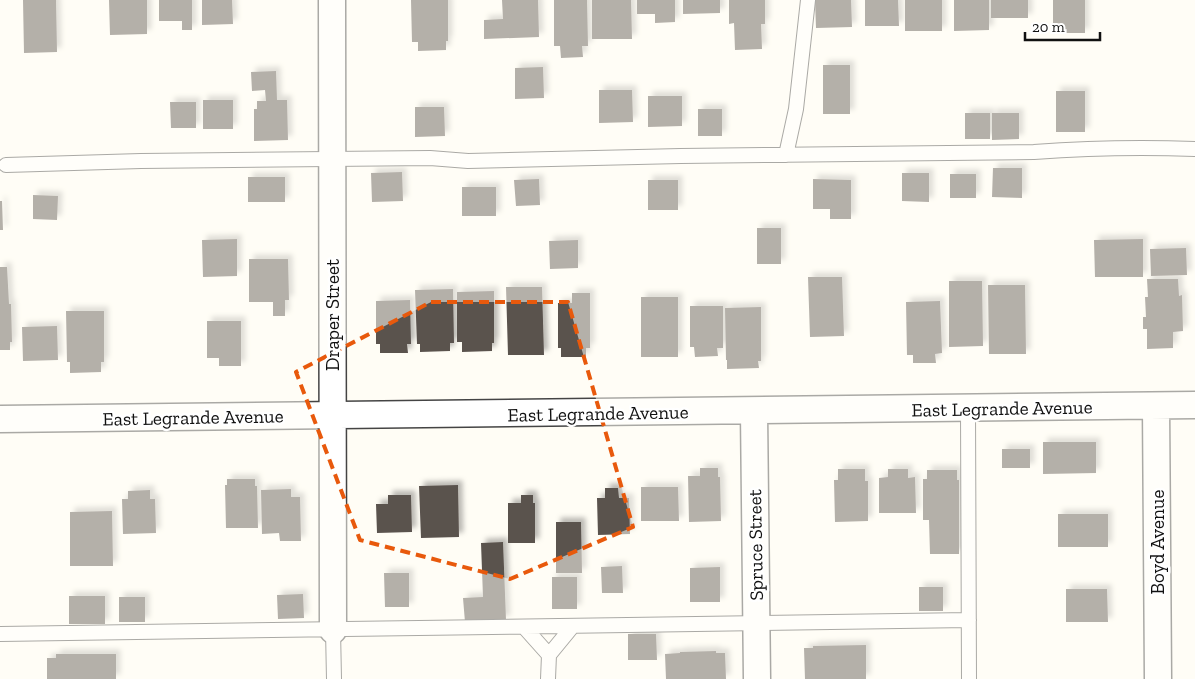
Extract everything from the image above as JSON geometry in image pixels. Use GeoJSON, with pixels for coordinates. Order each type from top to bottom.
{"type":"FeatureCollection","features":[{"type":"Feature","properties":{"kind":"street","name":"Draper Street"},"geometry":{"type":"LineString","coordinates":[[332,0],[333,630]]}},
{"type":"Feature","properties":{"kind":"street","name":"East Legrande Avenue"},"geometry":{"type":"LineString","coordinates":[[0,419],[754,412],[1195,405]]}},
{"type":"Feature","properties":{"kind":"street","name":"Boyd Avenue"},"geometry":{"type":"LineString","coordinates":[[1156,406],[1158,679]]}},
{"type":"Feature","properties":{"kind":"street","name":"Spruce Street"},"geometry":{"type":"LineString","coordinates":[[754,412],[757,679]]}},
{"type":"Feature","properties":{"kind":"lane"},"geometry":{"type":"LineString","coordinates":[[786,155],[796,109],[808,0]]}},
{"type":"Feature","properties":{"kind":"lane"},"geometry":{"type":"LineString","coordinates":[[6,165],[57,162],[430,158],[468,161],[1034,152],[1135,147],[1195,149]]}},
{"type":"Feature","properties":{"kind":"lane"},"geometry":{"type":"LineString","coordinates":[[968,409],[970,679]]}},
{"type":"Feature","properties":{"kind":"lane"},"geometry":{"type":"LineString","coordinates":[[0,634],[969,620]]}},
{"type":"Feature","properties":{"kind":"lane"},"geometry":{"type":"LineString","coordinates":[[524,627],[549,656]]}},
{"type":"Feature","properties":{"kind":"lane"},"geometry":{"type":"LineString","coordinates":[[548,679],[549,656],[572,627]]}},
{"type":"Feature","properties":{"kind":"lane"},"geometry":{"type":"LineString","coordinates":[[333,630],[334,679]]}},
{"type":"Feature","properties":{"kind":"highlighted area"},"geometry":{"type":"Polygon","coordinates":[[[431,302],[568,302],[633,527],[510,579],[360,540],[296,372],[431,302]]]}},
{"type":"Feature","properties":{"kind":"building"},"geometry":{"type":"Polygon","coordinates":[[[23,0],[56,0],[57,52],[24,53],[23,0]]]}},
{"type":"Feature","properties":{"kind":"building"},"geometry":{"type":"Polygon","coordinates":[[[109,0],[147,0],[147,34],[110,35],[109,0]]]}},
{"type":"Feature","properties":{"kind":"building"},"geometry":{"type":"Polygon","coordinates":[[[159,0],[192,0],[192,30],[182,30],[182,21],[159,21],[159,0]]]}},
{"type":"Feature","properties":{"kind":"building"},"geometry":{"type":"Polygon","coordinates":[[[202,0],[232,0],[233,24],[202,25],[202,0]]]}},
{"type":"Feature","properties":{"kind":"building"},"geometry":{"type":"Polygon","coordinates":[[[411,0],[448,0],[448,41],[446,41],[446,50],[418,51],[418,42],[412,42],[411,0]]]}},
{"type":"Feature","properties":{"kind":"building"},"geometry":{"type":"Polygon","coordinates":[[[502,0],[538,0],[539,37],[484,39],[484,20],[503,19],[502,0]]]}},
{"type":"Feature","properties":{"kind":"building"},"geometry":{"type":"Polygon","coordinates":[[[554,0],[587,0],[588,46],[582,46],[583,57],[561,58],[560,46],[554,46],[554,0]]]}},
{"type":"Feature","properties":{"kind":"building"},"geometry":{"type":"Polygon","coordinates":[[[592,0],[631,0],[632,39],[592,39],[592,0]]]}},
{"type":"Feature","properties":{"kind":"building"},"geometry":{"type":"Polygon","coordinates":[[[637,0],[675,0],[675,22],[655,23],[655,14],[637,14],[637,0]]]}},
{"type":"Feature","properties":{"kind":"building"},"geometry":{"type":"Polygon","coordinates":[[[683,0],[720,0],[720,13],[683,14],[683,0]]]}},
{"type":"Feature","properties":{"kind":"building"},"geometry":{"type":"Polygon","coordinates":[[[729,0],[765,0],[765,24],[761,24],[762,49],[735,50],[734,23],[729,24],[729,0]]]}},
{"type":"Feature","properties":{"kind":"building"},"geometry":{"type":"Polygon","coordinates":[[[815,0],[851,0],[852,27],[816,28],[815,0]]]}},
{"type":"Feature","properties":{"kind":"building"},"geometry":{"type":"Polygon","coordinates":[[[865,0],[898,0],[899,26],[865,26],[865,0]]]}},
{"type":"Feature","properties":{"kind":"building"},"geometry":{"type":"Polygon","coordinates":[[[905,0],[942,0],[942,31],[905,31],[905,0]]]}},
{"type":"Feature","properties":{"kind":"building"},"geometry":{"type":"Polygon","coordinates":[[[954,0],[989,0],[989,30],[954,31],[954,0]]]}},
{"type":"Feature","properties":{"kind":"building"},"geometry":{"type":"Polygon","coordinates":[[[991,0],[1028,0],[1028,18],[991,18],[991,0]]]}},
{"type":"Feature","properties":{"kind":"building"},"geometry":{"type":"Polygon","coordinates":[[[1053,0],[1085,0],[1085,33],[1053,33],[1053,0]]]}},
{"type":"Feature","properties":{"kind":"building"},"geometry":{"type":"Polygon","coordinates":[[[823,65],[850,65],[850,114],[823,114],[823,65]]]}},
{"type":"Feature","properties":{"kind":"building"},"geometry":{"type":"Polygon","coordinates":[[[543,67],[544,98],[515,99],[515,68],[543,67]]]}},
{"type":"Feature","properties":{"kind":"building"},"geometry":{"type":"Polygon","coordinates":[[[276,71],[277,100],[287,100],[288,140],[254,141],[254,109],[257,109],[257,101],[266,101],[265,90],[252,91],[251,72],[276,71]]]}},
{"type":"Feature","properties":{"kind":"building"},"geometry":{"type":"Polygon","coordinates":[[[599,90],[632,90],[633,122],[599,123],[599,90]]]}},
{"type":"Feature","properties":{"kind":"building"},"geometry":{"type":"Polygon","coordinates":[[[1056,91],[1085,91],[1085,132],[1056,132],[1056,91]]]}},
{"type":"Feature","properties":{"kind":"building"},"geometry":{"type":"Polygon","coordinates":[[[648,96],[682,96],[682,126],[648,127],[648,96]]]}},
{"type":"Feature","properties":{"kind":"building"},"geometry":{"type":"Polygon","coordinates":[[[203,100],[233,100],[233,129],[203,129],[203,100]]]}},
{"type":"Feature","properties":{"kind":"building"},"geometry":{"type":"Polygon","coordinates":[[[170,102],[196,102],[196,128],[171,128],[170,102]]]}},
{"type":"Feature","properties":{"kind":"building"},"geometry":{"type":"Polygon","coordinates":[[[415,107],[444,107],[445,136],[415,137],[415,107]]]}},
{"type":"Feature","properties":{"kind":"building"},"geometry":{"type":"Polygon","coordinates":[[[698,109],[722,109],[722,136],[698,136],[698,109]]]}},
{"type":"Feature","properties":{"kind":"building"},"geometry":{"type":"Polygon","coordinates":[[[965,113],[990,113],[990,139],[965,139],[965,113]]]}},
{"type":"Feature","properties":{"kind":"building"},"geometry":{"type":"Polygon","coordinates":[[[992,113],[1019,113],[1019,139],[992,140],[992,113]]]}},
{"type":"Feature","properties":{"kind":"building"},"geometry":{"type":"Polygon","coordinates":[[[993,168],[1022,168],[1022,198],[992,197],[993,168]]]}},
{"type":"Feature","properties":{"kind":"building"},"geometry":{"type":"Polygon","coordinates":[[[402,172],[403,201],[372,202],[371,173],[402,172]]]}},
{"type":"Feature","properties":{"kind":"building"},"geometry":{"type":"Polygon","coordinates":[[[902,173],[929,173],[929,202],[902,201],[902,173]]]}},
{"type":"Feature","properties":{"kind":"building"},"geometry":{"type":"Polygon","coordinates":[[[950,174],[976,174],[976,198],[950,198],[950,174]]]}},
{"type":"Feature","properties":{"kind":"building"},"geometry":{"type":"Polygon","coordinates":[[[248,177],[285,177],[285,202],[248,202],[248,177]]]}},
{"type":"Feature","properties":{"kind":"building"},"geometry":{"type":"Polygon","coordinates":[[[539,179],[540,205],[516,206],[514,180],[539,179]]]}},
{"type":"Feature","properties":{"kind":"building"},"geometry":{"type":"Polygon","coordinates":[[[813,179],[851,180],[851,219],[830,219],[830,209],[813,209],[813,179]]]}},
{"type":"Feature","properties":{"kind":"building"},"geometry":{"type":"Polygon","coordinates":[[[648,180],[678,180],[678,210],[648,210],[648,180]]]}},
{"type":"Feature","properties":{"kind":"building"},"geometry":{"type":"Polygon","coordinates":[[[462,187],[496,187],[496,216],[462,216],[462,187]]]}},
{"type":"Feature","properties":{"kind":"building"},"geometry":{"type":"Polygon","coordinates":[[[33,195],[58,196],[57,220],[33,219],[33,195]]]}},
{"type":"Feature","properties":{"kind":"building"},"geometry":{"type":"Polygon","coordinates":[[[0,201],[2,201],[3,230],[0,230],[0,201]]]}},
{"type":"Feature","properties":{"kind":"building"},"geometry":{"type":"Polygon","coordinates":[[[757,228],[781,228],[781,264],[757,264],[757,228]]]}},
{"type":"Feature","properties":{"kind":"building"},"geometry":{"type":"Polygon","coordinates":[[[237,239],[237,276],[203,277],[202,240],[237,239]]]}},
{"type":"Feature","properties":{"kind":"building"},"geometry":{"type":"Polygon","coordinates":[[[1143,239],[1143,277],[1095,277],[1094,240],[1143,239]]]}},
{"type":"Feature","properties":{"kind":"building"},"geometry":{"type":"Polygon","coordinates":[[[578,240],[578,268],[550,269],[549,241],[578,240]]]}},
{"type":"Feature","properties":{"kind":"building"},"geometry":{"type":"Polygon","coordinates":[[[1186,248],[1187,275],[1151,276],[1150,249],[1186,248]]]}},
{"type":"Feature","properties":{"kind":"building"},"geometry":{"type":"Polygon","coordinates":[[[249,259],[288,259],[289,300],[285,300],[285,316],[273,316],[273,302],[249,302],[249,259]]]}},
{"type":"Feature","properties":{"kind":"building"},"geometry":{"type":"Polygon","coordinates":[[[0,267],[7,267],[9,304],[11,304],[12,342],[10,342],[10,350],[0,350],[0,267]]]}},
{"type":"Feature","properties":{"kind":"building"},"geometry":{"type":"Polygon","coordinates":[[[808,277],[842,277],[844,336],[810,337],[808,277]]]}},
{"type":"Feature","properties":{"kind":"building"},"geometry":{"type":"Polygon","coordinates":[[[1147,279],[1178,279],[1179,296],[1182,295],[1183,331],[1173,332],[1173,348],[1147,349],[1147,329],[1143,329],[1143,317],[1146,317],[1145,297],[1148,297],[1147,279]]]}},
{"type":"Feature","properties":{"kind":"building"},"geometry":{"type":"Polygon","coordinates":[[[949,281],[982,281],[983,346],[949,347],[949,281]]]}},
{"type":"Feature","properties":{"kind":"building"},"geometry":{"type":"Polygon","coordinates":[[[988,285],[1025,285],[1026,354],[989,354],[988,285]]]}},
{"type":"Feature","properties":{"kind":"building"},"geometry":{"type":"Polygon","coordinates":[[[506,287],[542,287],[544,355],[508,355],[506,287]]]}},
{"type":"Feature","properties":{"kind":"building"},"geometry":{"type":"Polygon","coordinates":[[[453,289],[454,343],[450,343],[450,351],[420,352],[420,344],[417,344],[415,290],[453,289]]]}},
{"type":"Feature","properties":{"kind":"building"},"geometry":{"type":"Polygon","coordinates":[[[494,291],[494,343],[492,343],[492,351],[462,352],[462,342],[457,342],[457,292],[494,291]]]}},
{"type":"Feature","properties":{"kind":"building"},"geometry":{"type":"Polygon","coordinates":[[[572,293],[590,293],[590,348],[586,348],[586,357],[561,357],[561,348],[558,348],[558,303],[572,303],[572,293]]]}},
{"type":"Feature","properties":{"kind":"building"},"geometry":{"type":"Polygon","coordinates":[[[641,297],[678,297],[678,357],[641,357],[641,297]]]}},
{"type":"Feature","properties":{"kind":"building"},"geometry":{"type":"Polygon","coordinates":[[[410,300],[411,344],[407,344],[408,353],[380,353],[380,344],[376,344],[376,301],[410,300]]]}},
{"type":"Feature","properties":{"kind":"building"},"geometry":{"type":"Polygon","coordinates":[[[940,301],[942,353],[935,354],[936,363],[913,363],[913,355],[907,355],[906,302],[940,301]]]}},
{"type":"Feature","properties":{"kind":"building"},"geometry":{"type":"Polygon","coordinates":[[[690,306],[723,306],[723,348],[717,348],[718,356],[695,357],[694,347],[690,347],[690,306]]]}},
{"type":"Feature","properties":{"kind":"building"},"geometry":{"type":"Polygon","coordinates":[[[761,307],[761,361],[758,361],[759,368],[727,369],[725,308],[761,307]]]}},
{"type":"Feature","properties":{"kind":"building"},"geometry":{"type":"Polygon","coordinates":[[[66,311],[104,311],[104,362],[101,362],[101,372],[70,373],[70,362],[67,362],[66,311]]]}},
{"type":"Feature","properties":{"kind":"building"},"geometry":{"type":"Polygon","coordinates":[[[207,321],[241,321],[241,366],[219,366],[219,358],[207,358],[207,321]]]}},
{"type":"Feature","properties":{"kind":"building"},"geometry":{"type":"Polygon","coordinates":[[[57,326],[58,360],[23,361],[22,327],[57,326]]]}},
{"type":"Feature","properties":{"kind":"building"},"geometry":{"type":"Polygon","coordinates":[[[1043,442],[1096,442],[1096,473],[1043,474],[1043,442]]]}},
{"type":"Feature","properties":{"kind":"building"},"geometry":{"type":"Polygon","coordinates":[[[1002,449],[1030,449],[1030,468],[1002,468],[1002,449]]]}},
{"type":"Feature","properties":{"kind":"building"},"geometry":{"type":"Polygon","coordinates":[[[700,468],[718,468],[721,521],[689,522],[688,476],[700,476],[700,468]]]}},
{"type":"Feature","properties":{"kind":"building"},"geometry":{"type":"Polygon","coordinates":[[[838,469],[865,469],[865,481],[868,481],[868,521],[835,522],[834,480],[838,480],[838,469]]]}},
{"type":"Feature","properties":{"kind":"building"},"geometry":{"type":"Polygon","coordinates":[[[888,469],[908,469],[908,478],[915,477],[916,513],[879,513],[879,478],[888,477],[888,469]]]}},
{"type":"Feature","properties":{"kind":"building"},"geometry":{"type":"Polygon","coordinates":[[[927,470],[957,470],[957,480],[959,480],[959,554],[930,554],[929,520],[923,520],[923,479],[927,479],[927,470]]]}},
{"type":"Feature","properties":{"kind":"building"},"geometry":{"type":"Polygon","coordinates":[[[227,479],[255,479],[255,486],[257,486],[258,528],[226,528],[225,485],[227,485],[227,479]]]}},
{"type":"Feature","properties":{"kind":"building"},"geometry":{"type":"Polygon","coordinates":[[[458,485],[459,537],[421,538],[419,486],[458,485]]]}},
{"type":"Feature","properties":{"kind":"building"},"geometry":{"type":"Polygon","coordinates":[[[641,487],[678,487],[679,521],[641,521],[641,487]]]}},
{"type":"Feature","properties":{"kind":"building"},"geometry":{"type":"Polygon","coordinates":[[[605,488],[618,488],[619,498],[629,498],[630,534],[598,535],[597,498],[605,498],[605,488]]]}},
{"type":"Feature","properties":{"kind":"building"},"geometry":{"type":"Polygon","coordinates":[[[291,489],[291,497],[300,497],[301,541],[280,541],[279,533],[262,534],[261,490],[291,489]]]}},
{"type":"Feature","properties":{"kind":"building"},"geometry":{"type":"Polygon","coordinates":[[[150,490],[150,499],[155,499],[156,533],[123,534],[122,499],[128,499],[128,491],[150,490]]]}},
{"type":"Feature","properties":{"kind":"building"},"geometry":{"type":"Polygon","coordinates":[[[388,495],[411,495],[412,532],[377,533],[376,504],[388,504],[388,495]]]}},
{"type":"Feature","properties":{"kind":"building"},"geometry":{"type":"Polygon","coordinates":[[[521,495],[533,495],[533,503],[535,503],[535,543],[508,543],[508,503],[521,503],[521,495]]]}},
{"type":"Feature","properties":{"kind":"building"},"geometry":{"type":"Polygon","coordinates":[[[112,511],[113,566],[70,566],[70,512],[112,511]]]}},
{"type":"Feature","properties":{"kind":"building"},"geometry":{"type":"Polygon","coordinates":[[[1058,514],[1108,514],[1108,547],[1058,547],[1058,514]]]}},
{"type":"Feature","properties":{"kind":"building"},"geometry":{"type":"Polygon","coordinates":[[[556,522],[581,522],[582,573],[556,573],[556,522]]]}},
{"type":"Feature","properties":{"kind":"building"},"geometry":{"type":"Polygon","coordinates":[[[503,542],[506,620],[465,622],[463,598],[483,597],[481,543],[503,542]]]}},
{"type":"Feature","properties":{"kind":"building"},"geometry":{"type":"Polygon","coordinates":[[[622,566],[623,593],[602,593],[601,567],[622,566]]]}},
{"type":"Feature","properties":{"kind":"building"},"geometry":{"type":"Polygon","coordinates":[[[720,567],[720,602],[690,602],[690,568],[720,567]]]}},
{"type":"Feature","properties":{"kind":"building"},"geometry":{"type":"Polygon","coordinates":[[[384,573],[409,573],[409,607],[385,607],[384,573]]]}},
{"type":"Feature","properties":{"kind":"building"},"geometry":{"type":"Polygon","coordinates":[[[552,577],[577,577],[577,609],[552,609],[552,577]]]}},
{"type":"Feature","properties":{"kind":"building"},"geometry":{"type":"Polygon","coordinates":[[[919,587],[943,587],[943,611],[919,611],[919,587]]]}},
{"type":"Feature","properties":{"kind":"building"},"geometry":{"type":"Polygon","coordinates":[[[1066,589],[1107,589],[1108,622],[1066,622],[1066,589]]]}},
{"type":"Feature","properties":{"kind":"building"},"geometry":{"type":"Polygon","coordinates":[[[303,594],[304,618],[278,619],[277,595],[303,594]]]}},
{"type":"Feature","properties":{"kind":"building"},"geometry":{"type":"Polygon","coordinates":[[[69,596],[105,596],[105,624],[69,624],[69,596]]]}},
{"type":"Feature","properties":{"kind":"building"},"geometry":{"type":"Polygon","coordinates":[[[119,597],[145,597],[145,622],[119,622],[119,597]]]}},
{"type":"Feature","properties":{"kind":"building"},"geometry":{"type":"Polygon","coordinates":[[[628,634],[656,634],[657,660],[628,660],[628,634]]]}},
{"type":"Feature","properties":{"kind":"building"},"geometry":{"type":"Polygon","coordinates":[[[866,645],[866,679],[805,679],[804,648],[813,648],[813,646],[866,645]]]}},
{"type":"Feature","properties":{"kind":"building"},"geometry":{"type":"Polygon","coordinates":[[[716,651],[716,653],[725,653],[726,679],[666,679],[665,654],[716,651]]]}},
{"type":"Feature","properties":{"kind":"building"},"geometry":{"type":"Polygon","coordinates":[[[56,654],[116,654],[116,679],[47,679],[47,658],[56,658],[56,654]]]}}]}
